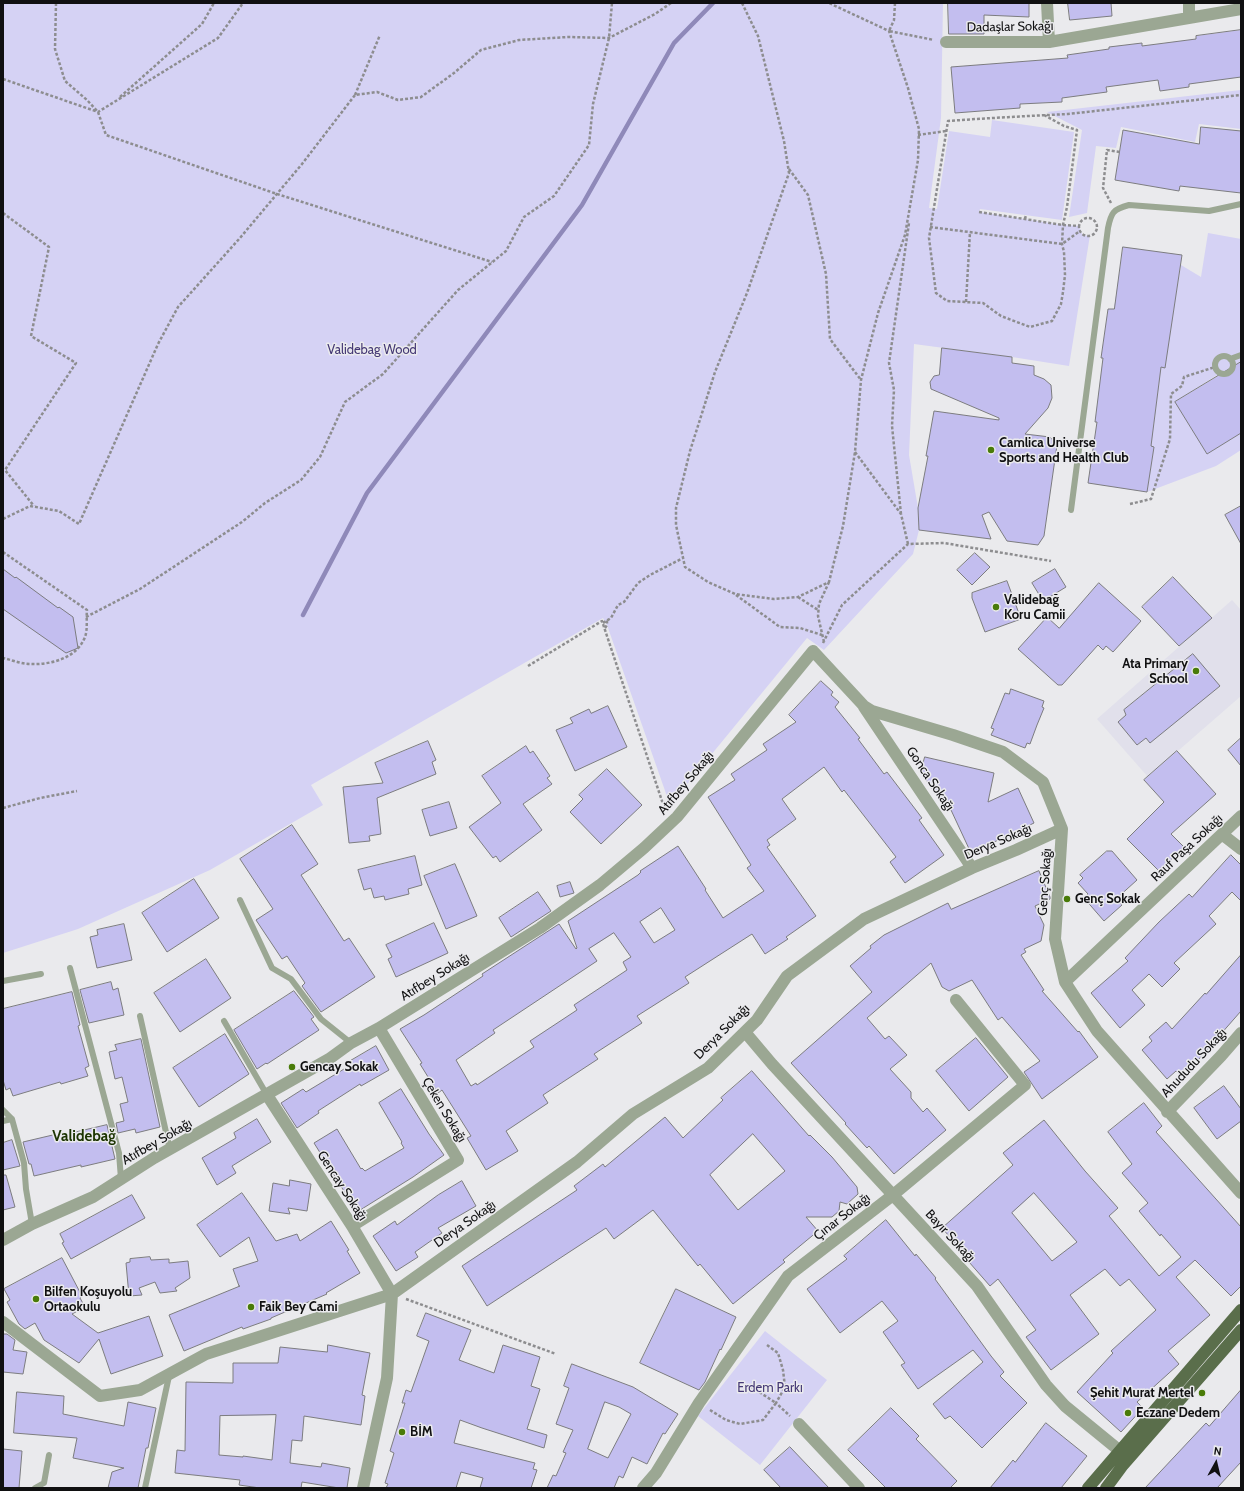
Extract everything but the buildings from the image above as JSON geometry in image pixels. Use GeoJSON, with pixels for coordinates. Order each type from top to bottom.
{"type":"FeatureCollection","features":[{"type":"Feature","properties":{"kind":"main road"},"geometry":{"type":"LineString","coordinates":[[1088,1488],[1241,1310]]}},
{"type":"Feature","properties":{"kind":"main road"},"geometry":{"type":"LineString","coordinates":[[1106,1488],[1122,1465],[1241,1330]]}},
{"type":"Feature","properties":{"kind":"street"},"geometry":{"type":"LineString","coordinates":[[1047,3],[1048,42]]}},
{"type":"Feature","properties":{"kind":"street"},"geometry":{"type":"LineString","coordinates":[[1188,3],[1189,18]]}},
{"type":"Feature","properties":{"kind":"street","name":"Dadaşlar Sokağı"},"geometry":{"type":"LineString","coordinates":[[946,42],[1048,42],[1241,9]]}},
{"type":"Feature","properties":{"kind":"street","name":"Atıfbey Sokağı"},"geometry":{"type":"LineString","coordinates":[[3,1240],[32,1224],[93,1197],[170,1150],[329,1059],[351,1043],[379,1028],[540,928],[606,880],[677,818],[813,651]]}},
{"type":"Feature","properties":{"kind":"street","name":"Genç Sokağı"},"geometry":{"type":"LineString","coordinates":[[813,651],[864,706],[872,711],[953,735],[1002,752],[1043,782],[1062,829],[1055,939],[1065,982],[1097,1031],[1241,1193]]}},
{"type":"Feature","properties":{"kind":"street","name":"Gonca Sokağı"},"geometry":{"type":"LineString","coordinates":[[864,706],[972,868]]}},
{"type":"Feature","properties":{"kind":"street","name":"Rauf Paşa Sokağı"},"geometry":{"type":"LineString","coordinates":[[1065,982],[1241,816]]}},
{"type":"Feature","properties":{"kind":"street","name":"Derya Sokağı"},"geometry":{"type":"LineString","coordinates":[[3,1322],[100,1396],[140,1390],[206,1354],[392,1294],[577,1162],[633,1114],[708,1068],[757,1020],[788,976],[864,919],[972,868],[1062,829]]}},
{"type":"Feature","properties":{"kind":"street"},"geometry":{"type":"LineString","coordinates":[[1223,834],[1241,849]]}},
{"type":"Feature","properties":{"kind":"street","name":"Çınar Sokağı"},"geometry":{"type":"LineString","coordinates":[[643,1488],[656,1473],[699,1403],[788,1276],[893,1195],[1025,1085],[956,1000]]}},
{"type":"Feature","properties":{"kind":"street","name":"Çeken Sokağı"},"geometry":{"type":"LineString","coordinates":[[352,1226],[458,1160],[379,1028]]}},
{"type":"Feature","properties":{"kind":"street","name":"Bayır Sokağı"},"geometry":{"type":"LineString","coordinates":[[745,1032],[772,1064],[977,1286],[1046,1385],[1065,1406],[1120,1451]]}},
{"type":"Feature","properties":{"kind":"street","name":"Ahududu Sokağı"},"geometry":{"type":"LineString","coordinates":[[1168,1112],[1241,1033]]}},
{"type":"Feature","properties":{"kind":"street","name":"Gencay Sokağı"},"geometry":{"type":"LineString","coordinates":[[267,1095],[352,1226],[392,1294]]}},
{"type":"Feature","properties":{"kind":"street"},"geometry":{"type":"LineString","coordinates":[[363,1488],[387,1378],[392,1294]]}},
{"type":"Feature","properties":{"kind":"street"},"geometry":{"type":"LineString","coordinates":[[798,1424],[859,1488]]}},
{"type":"Feature","properties":{"kind":"street"},"geometry":{"type":"LineString","coordinates":[[1120,1451],[1122,1465]]}},
{"type":"Feature","properties":{"kind":"lane"},"geometry":{"type":"LineString","coordinates":[[1071,510],[1108,228],[1110,219],[1115,210],[1129,204],[1209,211],[1241,204]]}},
{"type":"Feature","properties":{"kind":"lane"},"geometry":{"type":"LineString","coordinates":[[1230,359],[1241,354]]}},
{"type":"Feature","properties":{"kind":"lane"},"geometry":{"type":"LineString","coordinates":[[1225,356],[1230,359],[1232,367],[1227,373],[1221,373],[1215,367],[1216,362],[1220,357],[1225,356]]}},
{"type":"Feature","properties":{"kind":"lane"},"geometry":{"type":"LineString","coordinates":[[240,900],[272,968],[291,979],[322,1019],[351,1043]]}},
{"type":"Feature","properties":{"kind":"lane"},"geometry":{"type":"LineString","coordinates":[[70,968],[119,1153],[121,1179]]}},
{"type":"Feature","properties":{"kind":"lane"},"geometry":{"type":"LineString","coordinates":[[3,981],[42,974]]}},
{"type":"Feature","properties":{"kind":"lane"},"geometry":{"type":"LineString","coordinates":[[140,1016],[170,1150]]}},
{"type":"Feature","properties":{"kind":"lane"},"geometry":{"type":"LineString","coordinates":[[224,1021],[267,1095]]}},
{"type":"Feature","properties":{"kind":"lane"},"geometry":{"type":"LineString","coordinates":[[3,1110],[12,1119],[24,1164],[26,1189],[32,1224]]}},
{"type":"Feature","properties":{"kind":"lane"},"geometry":{"type":"LineString","coordinates":[[3,1121],[12,1119]]}},
{"type":"Feature","properties":{"kind":"lane"},"geometry":{"type":"LineString","coordinates":[[145,1488],[169,1374]]}},
{"type":"Feature","properties":{"kind":"lane"},"geometry":{"type":"LineString","coordinates":[[35,1488],[44,1483],[49,1455]]}},
{"type":"Feature","properties":{"kind":"path"},"geometry":{"type":"LineString","coordinates":[[56,3],[55,49],[65,81],[87,100],[98,112],[106,135],[277,194],[493,262]]}},
{"type":"Feature","properties":{"kind":"path"},"geometry":{"type":"LineString","coordinates":[[115,101],[202,24],[214,3]]}},
{"type":"Feature","properties":{"kind":"path"},"geometry":{"type":"LineString","coordinates":[[98,112],[218,38],[243,3]]}},
{"type":"Feature","properties":{"kind":"path"},"geometry":{"type":"LineString","coordinates":[[86,617],[140,589],[242,522],[265,503],[301,480],[320,457],[345,402],[383,374],[458,290],[506,252],[524,216],[554,196],[589,145],[593,104],[609,38],[612,3]]}},
{"type":"Feature","properties":{"kind":"path"},"geometry":{"type":"LineString","coordinates":[[355,95],[377,92],[398,100],[420,97],[454,73],[481,50],[519,40],[568,37],[609,38],[655,14],[671,3]]}},
{"type":"Feature","properties":{"kind":"path"},"geometry":{"type":"LineString","coordinates":[[742,3],[758,36],[784,141],[789,173],[747,293],[715,372],[690,451],[676,508],[676,525],[685,567],[708,582],[735,594],[780,627],[800,628],[822,635]]}},
{"type":"Feature","properties":{"kind":"path"},"geometry":{"type":"LineString","coordinates":[[829,3],[889,31],[946,42]]}},
{"type":"Feature","properties":{"kind":"path"},"geometry":{"type":"LineString","coordinates":[[895,3],[894,20],[889,31],[908,88],[918,129],[918,160],[890,363],[894,390],[892,426],[901,514],[908,544]]}},
{"type":"Feature","properties":{"kind":"path"},"geometry":{"type":"LineString","coordinates":[[3,519],[30,506],[59,511],[79,524],[158,344],[178,307],[277,194],[355,95],[380,35]]}},
{"type":"Feature","properties":{"kind":"path"},"geometry":{"type":"LineString","coordinates":[[3,79],[98,112]]}},
{"type":"Feature","properties":{"kind":"path"},"geometry":{"type":"LineString","coordinates":[[1044,115],[1064,126],[1077,130],[1067,207],[1062,225],[1062,244],[1066,274],[1062,304],[1052,321],[1030,327],[1001,316],[983,303],[947,301],[936,293],[929,238],[948,121],[1044,115],[1068,114],[1241,95]]}},
{"type":"Feature","properties":{"kind":"path"},"geometry":{"type":"LineString","coordinates":[[918,135],[946,131]]}},
{"type":"Feature","properties":{"kind":"path"},"geometry":{"type":"LineString","coordinates":[[1115,210],[1103,188],[1107,150],[1120,152]]}},
{"type":"Feature","properties":{"kind":"path"},"geometry":{"type":"LineString","coordinates":[[788,169],[808,195],[826,274],[830,339],[861,380]]}},
{"type":"Feature","properties":{"kind":"path"},"geometry":{"type":"LineString","coordinates":[[824,642],[818,610],[819,604],[829,582],[843,526],[855,452],[861,380],[878,312],[905,235],[912,199]]}},
{"type":"Feature","properties":{"kind":"path"},"geometry":{"type":"LineString","coordinates":[[979,212],[1025,220],[1079,226]]}},
{"type":"Feature","properties":{"kind":"path"},"geometry":{"type":"LineString","coordinates":[[3,213],[49,247],[31,336],[76,363],[5,470],[35,507]]}},
{"type":"Feature","properties":{"kind":"path"},"geometry":{"type":"LineString","coordinates":[[1025,220],[1026,215]]}},
{"type":"Feature","properties":{"kind":"path"},"geometry":{"type":"LineString","coordinates":[[1087,218],[1095,221],[1097,226],[1095,232],[1090,235],[1085,235],[1080,231],[1079,226],[1082,220],[1087,218]]}},
{"type":"Feature","properties":{"kind":"path"},"geometry":{"type":"LineString","coordinates":[[930,228],[1062,244],[1080,231]]}},
{"type":"Feature","properties":{"kind":"path"},"geometry":{"type":"LineString","coordinates":[[966,302],[970,232]]}},
{"type":"Feature","properties":{"kind":"path"},"geometry":{"type":"LineString","coordinates":[[1130,504],[1151,499],[1170,439],[1171,394],[1182,386],[1184,377],[1215,367]]}},
{"type":"Feature","properties":{"kind":"path"},"geometry":{"type":"LineString","coordinates":[[855,452],[901,514]]}},
{"type":"Feature","properties":{"kind":"path"},"geometry":{"type":"LineString","coordinates":[[813,651],[824,642],[842,605],[908,544],[944,543],[1051,561]]}},
{"type":"Feature","properties":{"kind":"path"},"geometry":{"type":"LineString","coordinates":[[3,552],[87,610],[85,636],[78,650],[66,658],[51,662],[30,664],[3,658]]}},
{"type":"Feature","properties":{"kind":"path"},"geometry":{"type":"LineString","coordinates":[[528,666],[602,621],[603,623],[611,618],[618,605],[624,602],[638,583],[683,558]]}},
{"type":"Feature","properties":{"kind":"path"},"geometry":{"type":"LineString","coordinates":[[735,594],[774,599],[798,597],[829,582]]}},
{"type":"Feature","properties":{"kind":"path"},"geometry":{"type":"LineString","coordinates":[[798,597],[818,610]]}},
{"type":"Feature","properties":{"kind":"path"},"geometry":{"type":"LineString","coordinates":[[605,628],[607,620]]}},
{"type":"Feature","properties":{"kind":"path"},"geometry":{"type":"LineString","coordinates":[[603,623],[662,801],[677,818]]}},
{"type":"Feature","properties":{"kind":"path"},"geometry":{"type":"LineString","coordinates":[[3,808],[40,798],[77,792]]}},
{"type":"Feature","properties":{"kind":"path"},"geometry":{"type":"LineString","coordinates":[[392,1294],[556,1354]]}},
{"type":"Feature","properties":{"kind":"path"},"geometry":{"type":"LineString","coordinates":[[699,1403],[726,1420],[740,1424],[763,1420],[776,1403],[785,1387],[783,1370],[778,1353],[767,1345]]}},
{"type":"Feature","properties":{"kind":"path"},"geometry":{"type":"LineString","coordinates":[[750,1386],[776,1403],[798,1424]]}},
{"type":"Feature","properties":{"kind":"shaded area","name":"Ata Primary School"},"geometry":{"type":"Polygon","coordinates":[[[1232,600],[1241,610],[1241,696],[1148,777],[1097,719],[1232,600]]]}},
{"type":"Feature","properties":{"kind":"green space","name":"Validebag Wood"},"geometry":{"type":"Polygon","coordinates":[[[3,3],[943,3],[941,118],[929,208],[937,209],[949,131],[990,137],[992,120],[1074,132],[1062,220],[980,209],[979,212],[1062,225],[1079,226],[1082,234],[1087,236],[1090,235],[1069,366],[914,344],[909,455],[918,508],[919,530],[913,554],[824,650],[807,638],[670,805],[607,625],[603,618],[311,785],[323,805],[210,870],[78,929],[3,953],[3,3]]]}},
{"type":"Feature","properties":{"kind":"green space"},"geometry":{"type":"Polygon","coordinates":[[[1241,90],[1241,129],[1199,124],[1195,142],[1121,127],[1116,148],[1096,146],[1087,213],[1069,217],[1082,130],[1047,112],[1241,90]]]}},
{"type":"Feature","properties":{"kind":"green space"},"geometry":{"type":"Polygon","coordinates":[[[1208,233],[1241,239],[1241,412],[1217,375],[1175,402],[1207,454],[1241,433],[1241,450],[1216,466],[1147,492],[1154,447],[1146,445],[1153,429],[1159,380],[1156,366],[1164,367],[1181,265],[1201,277],[1208,233]]]}},
{"type":"Feature","properties":{"kind":"green space","name":"Erdem Parkı"},"geometry":{"type":"Polygon","coordinates":[[[765,1331],[827,1380],[760,1465],[698,1416],[765,1331]]]}},
{"type":"Feature","properties":{"kind":"waterway"},"geometry":{"type":"LineString","coordinates":[[303,615],[367,493],[582,205],[674,43],[713,3]]}},
{"type":"Feature","properties":{"kind":"place","name":"Camlica Universe Sports and Health Club"},"geometry":{"type":"Point","coordinates":[991,450]}},
{"type":"Feature","properties":{"kind":"place","name":"Validebağ Koru Camii"},"geometry":{"type":"Point","coordinates":[996,607]}},
{"type":"Feature","properties":{"kind":"place","name":"Ata Primary School"},"geometry":{"type":"Point","coordinates":[1196,671]}},
{"type":"Feature","properties":{"kind":"place","name":"Genç Sokak"},"geometry":{"type":"Point","coordinates":[1067,899]}},
{"type":"Feature","properties":{"kind":"place","name":"Gencay Sokak"},"geometry":{"type":"Point","coordinates":[292,1067]}},
{"type":"Feature","properties":{"kind":"place","name":"Bilfen Koşuyolu Ortaokulu"},"geometry":{"type":"Point","coordinates":[36,1299]}},
{"type":"Feature","properties":{"kind":"place","name":"Faik Bey Cami"},"geometry":{"type":"Point","coordinates":[251,1307]}},
{"type":"Feature","properties":{"kind":"place","name":"Şehit Murat Mertel"},"geometry":{"type":"Point","coordinates":[1202,1393]}},
{"type":"Feature","properties":{"kind":"place","name":"Eczane Dedem"},"geometry":{"type":"Point","coordinates":[1128,1413]}},
{"type":"Feature","properties":{"kind":"place","name":"BİM"},"geometry":{"type":"Point","coordinates":[402,1432]}},
{"type":"Feature","properties":{"kind":"district","name":"Validebağ"},"geometry":{"type":"Point","coordinates":[84,1137]}}]}
